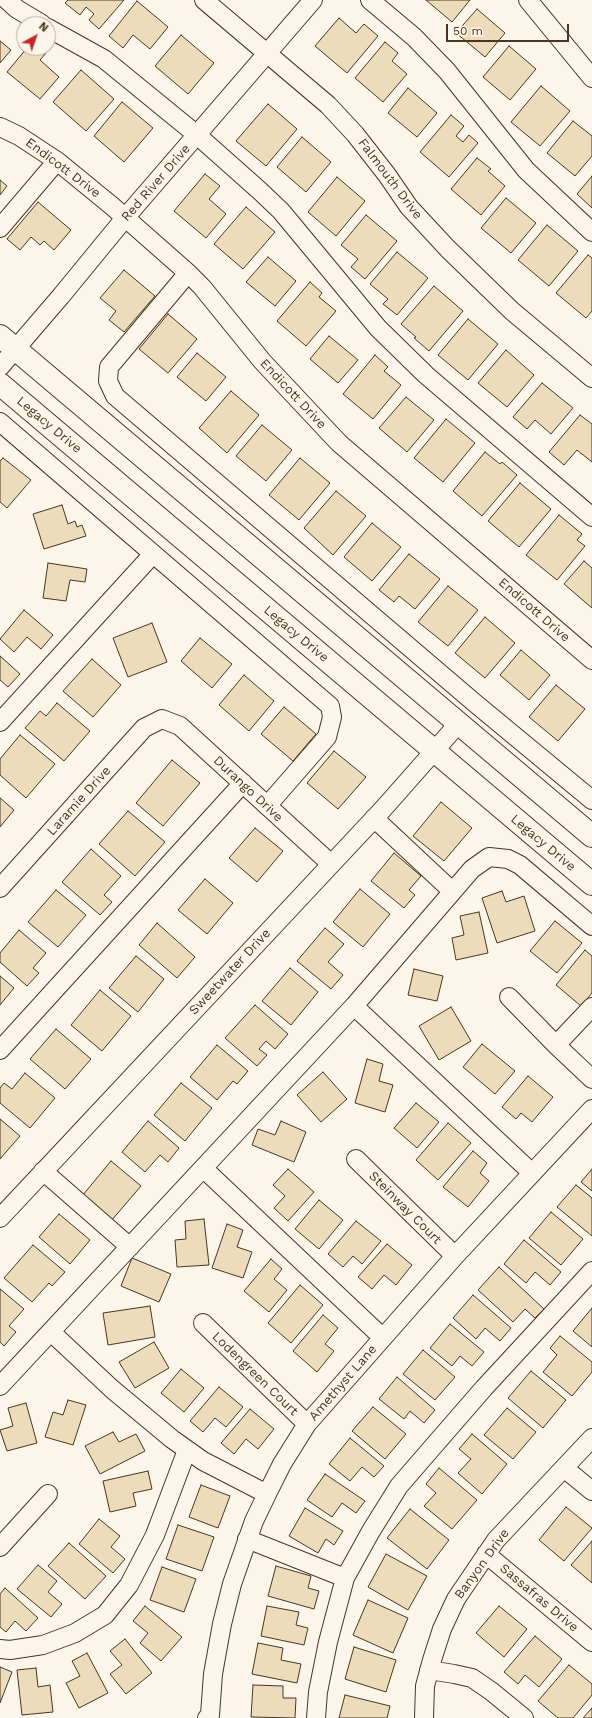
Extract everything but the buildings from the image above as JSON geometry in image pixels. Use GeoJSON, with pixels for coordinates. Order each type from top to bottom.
{"type":"FeatureCollection","features":[{"type":"Feature","properties":{"kind":"main road"},"geometry":{"type":"LineString","coordinates":[[8,342],[592,836]]}},
{"type":"Feature","properties":{"kind":"main road","name":"Legacy Drive"},"geometry":{"type":"LineString","coordinates":[[0,384],[592,884]]}},
{"type":"Feature","properties":{"kind":"street"},"geometry":{"type":"LineString","coordinates":[[7,0],[17,9],[29,16]]}},
{"type":"Feature","properties":{"kind":"street","name":"Falmouth Drive"},"geometry":{"type":"LineString","coordinates":[[204,0],[328,105],[355,134],[387,175],[409,207],[448,249],[512,310],[592,378]]}},
{"type":"Feature","properties":{"kind":"street","name":"Red River Drive"},"geometry":{"type":"LineString","coordinates":[[0,367],[8,342],[61,296],[125,218],[313,0]]}},
{"type":"Feature","properties":{"kind":"street"},"geometry":{"type":"LineString","coordinates":[[370,0],[414,37],[441,65],[526,170],[592,232]]}},
{"type":"Feature","properties":{"kind":"street"},"geometry":{"type":"LineString","coordinates":[[528,0],[592,78]]}},
{"type":"Feature","properties":{"kind":"street"},"geometry":{"type":"LineString","coordinates":[[56,32],[104,59],[197,135],[281,210],[378,328],[426,375],[592,517]]}},
{"type":"Feature","properties":{"kind":"street","name":"Endicott Drive"},"geometry":{"type":"LineString","coordinates":[[0,127],[19,136],[57,161],[188,273],[202,287],[262,361],[340,443],[592,660]]}},
{"type":"Feature","properties":{"kind":"street"},"geometry":{"type":"LineString","coordinates":[[0,228],[57,161]]}},
{"type":"Feature","properties":{"kind":"street"},"geometry":{"type":"LineString","coordinates":[[188,273],[109,367],[108,381],[115,396],[476,704],[592,800]]}},
{"type":"Feature","properties":{"kind":"street"},"geometry":{"type":"LineString","coordinates":[[0,422],[330,706],[332,717],[327,737],[267,806]]}},
{"type":"Feature","properties":{"kind":"street"},"geometry":{"type":"LineString","coordinates":[[0,722],[154,554]]}},
{"type":"Feature","properties":{"kind":"street","name":"Durango Drive"},"geometry":{"type":"LineString","coordinates":[[162,719],[180,726],[331,864]]}},
{"type":"Feature","properties":{"kind":"street","name":"Laramie Drive"},"geometry":{"type":"LineString","coordinates":[[0,888],[144,728],[162,719]]}},
{"type":"Feature","properties":{"kind":"street","name":"Sweetwater Drive"},"geometry":{"type":"LineString","coordinates":[[0,1218],[374,818],[458,724]]}},
{"type":"Feature","properties":{"kind":"street"},"geometry":{"type":"LineString","coordinates":[[0,1050],[242,783]]}},
{"type":"Feature","properties":{"kind":"street"},"geometry":{"type":"LineString","coordinates":[[374,818],[452,891]]}},
{"type":"Feature","properties":{"kind":"street"},"geometry":{"type":"LineString","coordinates":[[0,1386],[354,1006],[472,869],[489,857],[508,859],[520,865],[592,926]]}},
{"type":"Feature","properties":{"kind":"street"},"geometry":{"type":"LineString","coordinates":[[509,997],[592,1079]]}},
{"type":"Feature","properties":{"kind":"street"},"geometry":{"type":"LineString","coordinates":[[354,1006],[532,1174]]}},
{"type":"Feature","properties":{"kind":"street"},"geometry":{"type":"LineString","coordinates":[[556,1045],[592,1007]]}},
{"type":"Feature","properties":{"kind":"street","name":"Amethyst Lane"},"geometry":{"type":"LineString","coordinates":[[207,1718],[210,1715],[213,1674],[222,1624],[232,1584],[247,1539],[282,1464],[308,1424],[454,1256],[592,1109]]}},
{"type":"Feature","properties":{"kind":"street","name":"Steinway Court"},"geometry":{"type":"LineString","coordinates":[[356,1159],[454,1256]]}},
{"type":"Feature","properties":{"kind":"street"},"geometry":{"type":"LineString","coordinates":[[203,1168],[383,1338]]}},
{"type":"Feature","properties":{"kind":"street"},"geometry":{"type":"LineString","coordinates":[[44,1171],[130,1247]]}},
{"type":"Feature","properties":{"kind":"street"},"geometry":{"type":"LineString","coordinates":[[316,1718],[318,1692],[328,1642],[345,1578],[371,1530],[399,1486],[484,1388],[592,1271]]}},
{"type":"Feature","properties":{"kind":"street","name":"Lodengreen Court"},"geometry":{"type":"LineString","coordinates":[[203,1323],[308,1424]]}},
{"type":"Feature","properties":{"kind":"street"},"geometry":{"type":"LineString","coordinates":[[51,1332],[112,1389],[187,1450],[203,1461],[267,1494]]}},
{"type":"Feature","properties":{"kind":"street","name":"Banyon Drive"},"geometry":{"type":"LineString","coordinates":[[424,1718],[425,1686],[429,1670],[442,1629],[456,1599],[496,1540],[592,1438]]}},
{"type":"Feature","properties":{"kind":"street"},"geometry":{"type":"LineString","coordinates":[[0,1648],[10,1650],[43,1645],[75,1633],[105,1615],[129,1585],[155,1535],[187,1450]]}},
{"type":"Feature","properties":{"kind":"street"},"geometry":{"type":"LineString","coordinates":[[564,1468],[592,1491]]}},
{"type":"Feature","properties":{"kind":"street"},"geometry":{"type":"LineString","coordinates":[[0,1547],[48,1494]]}},
{"type":"Feature","properties":{"kind":"street"},"geometry":{"type":"LineString","coordinates":[[247,1539],[345,1578]]}},
{"type":"Feature","properties":{"kind":"street","name":"Sassafras Drive"},"geometry":{"type":"LineString","coordinates":[[486,1554],[592,1642]]}},
{"type":"Feature","properties":{"kind":"street"},"geometry":{"type":"LineString","coordinates":[[429,1670],[472,1678],[491,1691],[524,1718]]}}]}
